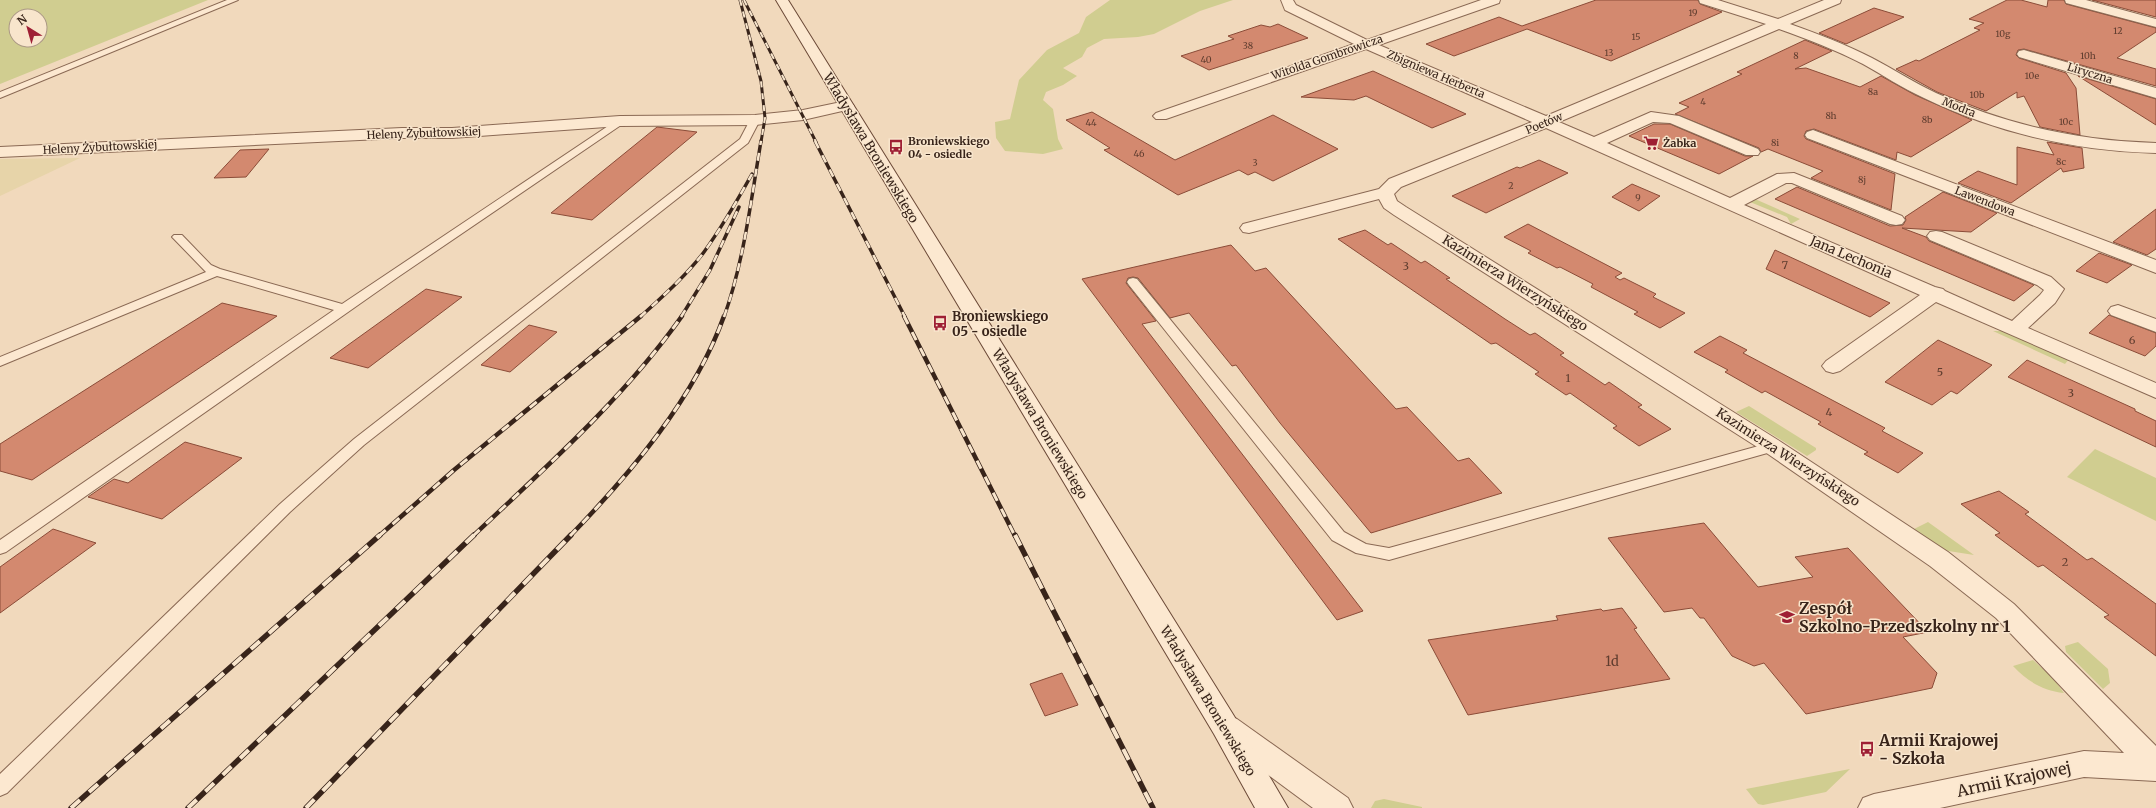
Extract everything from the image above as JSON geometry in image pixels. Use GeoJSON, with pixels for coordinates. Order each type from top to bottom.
{"type":"FeatureCollection","features":[{"type":"Feature","properties":{"kind":"street","name":"Władysława Broniewskiego"},"geometry":{"type":"LineString","coordinates":[[782,0],[1224,725],[1272,808]]}},
{"type":"Feature","properties":{"kind":"street","name":"Zbigniewa Herberta"},"geometry":{"type":"LineString","coordinates":[[1288,0],[1290,7],[1365,44],[1546,122]]}},
{"type":"Feature","properties":{"kind":"street","name":"Witolda Gombrowicza"},"geometry":{"type":"LineString","coordinates":[[1161,116],[1494,0]]}},
{"type":"Feature","properties":{"kind":"street"},"geometry":{"type":"LineString","coordinates":[[1705,0],[1775,24]]}},
{"type":"Feature","properties":{"kind":"street","name":"Poetów"},"geometry":{"type":"LineString","coordinates":[[1249,228],[1360,198],[1385,193],[1396,184],[1835,0]]}},
{"type":"Feature","properties":{"kind":"street"},"geometry":{"type":"LineString","coordinates":[[2071,0],[2156,23]]}},
{"type":"Feature","properties":{"kind":"street","name":"Modra"},"geometry":{"type":"LineString","coordinates":[[1775,24],[1821,40],[1862,58],[1900,81],[1953,106],[2012,127],[2082,143],[2134,149],[2156,148]]}},
{"type":"Feature","properties":{"kind":"street","name":"Liryczna"},"geometry":{"type":"LineString","coordinates":[[2024,54],[2156,93]]}},
{"type":"Feature","properties":{"kind":"street","name":"Heleny Żybułtowskiej"},"geometry":{"type":"LineString","coordinates":[[0,152],[402,133],[452,133],[620,121],[755,120],[803,115],[846,106]]}},
{"type":"Feature","properties":{"kind":"street"},"geometry":{"type":"LineString","coordinates":[[1594,143],[1651,117],[1673,120],[1752,152]]}},
{"type":"Feature","properties":{"kind":"street","name":"Jana Lechonia"},"geometry":{"type":"LineString","coordinates":[[1546,122],[2156,390]]}},
{"type":"Feature","properties":{"kind":"street","name":"Lawendowa"},"geometry":{"type":"LineString","coordinates":[[1813,135],[2156,267]]}},
{"type":"Feature","properties":{"kind":"street"},"geometry":{"type":"LineString","coordinates":[[1730,204],[1783,178],[1794,178],[1896,220]]}},
{"type":"Feature","properties":{"kind":"street","name":"Kazimierza Wierzyńskiego"},"geometry":{"type":"LineString","coordinates":[[1385,193],[1390,204],[1400,211],[1773,447],[1939,559],[2005,611],[2156,767]]}},
{"type":"Feature","properties":{"kind":"street"},"geometry":{"type":"LineString","coordinates":[[1936,236],[2044,281],[2054,289],[2048,299],[2015,328]]}},
{"type":"Feature","properties":{"kind":"street"},"geometry":{"type":"LineString","coordinates":[[1833,366],[1936,293]]}},
{"type":"Feature","properties":{"kind":"street"},"geometry":{"type":"LineString","coordinates":[[2118,310],[2156,326]]}},
{"type":"Feature","properties":{"kind":"street"},"geometry":{"type":"LineString","coordinates":[[1224,725],[1337,808]]}},
{"type":"Feature","properties":{"kind":"street","name":"Armii Krajowej"},"geometry":{"type":"LineString","coordinates":[[1874,808],[2084,764],[2156,767]]}},
{"type":"Feature","properties":{"kind":"lane"},"geometry":{"type":"LineString","coordinates":[[0,95],[234,0]]}},
{"type":"Feature","properties":{"kind":"lane"},"geometry":{"type":"LineString","coordinates":[[0,787],[284,508],[348,452],[744,141],[755,120]]}},
{"type":"Feature","properties":{"kind":"lane"},"geometry":{"type":"LineString","coordinates":[[0,548],[346,309],[394,274],[620,121]]}},
{"type":"Feature","properties":{"kind":"lane"},"geometry":{"type":"LineString","coordinates":[[178,237],[207,268],[216,272],[346,309]]}},
{"type":"Feature","properties":{"kind":"lane"},"geometry":{"type":"LineString","coordinates":[[0,362],[216,272]]}},
{"type":"Feature","properties":{"kind":"lane"},"geometry":{"type":"LineString","coordinates":[[1133,282],[1338,536],[1362,549],[1389,554],[1773,447]]}},
{"type":"Feature","properties":{"kind":"shaded area"},"geometry":{"type":"Polygon","coordinates":[[[0,0],[208,0],[0,84],[0,0]]]}},
{"type":"Feature","properties":{"kind":"shaded area"},"geometry":{"type":"Polygon","coordinates":[[[1110,0],[1233,0],[1200,11],[1154,34],[1138,37],[1104,39],[1087,48],[1082,57],[1063,68],[1077,76],[1063,85],[1046,92],[1043,100],[1053,109],[1058,139],[1063,149],[1043,154],[1005,151],[996,138],[995,122],[1010,119],[1019,80],[1047,50],[1079,33],[1086,17],[1110,0]]]}},
{"type":"Feature","properties":{"kind":"shaded area"},"geometry":{"type":"Polygon","coordinates":[[[80,158],[0,196],[0,159],[80,158]]]}},
{"type":"Feature","properties":{"kind":"shaded area"},"geometry":{"type":"Polygon","coordinates":[[[1755,199],[1800,219],[1791,224],[1787,217],[1750,202],[1755,199]]]}},
{"type":"Feature","properties":{"kind":"shaded area"},"geometry":{"type":"Polygon","coordinates":[[[1993,331],[2006,331],[2069,359],[2065,364],[1993,331]]]}},
{"type":"Feature","properties":{"kind":"shaded area"},"geometry":{"type":"Polygon","coordinates":[[[1749,406],[1816,448],[1816,450],[1807,456],[1736,412],[1749,406]]]}},
{"type":"Feature","properties":{"kind":"shaded area"},"geometry":{"type":"Polygon","coordinates":[[[2095,449],[2156,478],[2156,521],[2067,477],[2095,449]]]}},
{"type":"Feature","properties":{"kind":"shaded area"},"geometry":{"type":"Polygon","coordinates":[[[1928,522],[1974,555],[1942,550],[1914,529],[1928,522]]]}},
{"type":"Feature","properties":{"kind":"shaded area"},"geometry":{"type":"Polygon","coordinates":[[[2078,642],[2108,669],[2110,683],[2103,689],[2066,652],[2065,646],[2078,642]]]}},
{"type":"Feature","properties":{"kind":"shaded area"},"geometry":{"type":"Polygon","coordinates":[[[2033,660],[2053,678],[2064,693],[2049,690],[2030,681],[2013,666],[2033,660]]]}},
{"type":"Feature","properties":{"kind":"shaded area"},"geometry":{"type":"Polygon","coordinates":[[[1850,769],[1826,792],[1763,805],[1758,804],[1746,789],[1850,769]]]}},
{"type":"Feature","properties":{"kind":"shaded area"},"geometry":{"type":"Polygon","coordinates":[[[1384,799],[1422,808],[1371,808],[1375,801],[1384,799]]]}},
{"type":"Feature","properties":{"kind":"building"},"geometry":{"type":"Polygon","coordinates":[[[1596,0],[1698,0],[1700,4],[1722,12],[1611,61],[1527,29],[1454,56],[1426,44],[1499,17],[1522,26],[1596,0]]]}},
{"type":"Feature","properties":{"kind":"building"},"geometry":{"type":"Polygon","coordinates":[[[2007,0],[2021,0],[2047,7],[2048,0],[2064,0],[2066,4],[2156,28],[2156,32],[2117,58],[2156,69],[2156,86],[2024,49],[2018,50],[2016,55],[2019,58],[2066,73],[2076,88],[2080,135],[2040,127],[2024,96],[2017,98],[2017,92],[1986,111],[1937,92],[1896,69],[1916,60],[1919,61],[1980,30],[1974,28],[1984,23],[1969,19],[2007,0]]]}},
{"type":"Feature","properties":{"kind":"building"},"geometry":{"type":"Polygon","coordinates":[[[2092,0],[2156,0],[2156,17],[2092,0]]]}},
{"type":"Feature","properties":{"kind":"building"},"geometry":{"type":"Polygon","coordinates":[[[1874,8],[1904,17],[1846,44],[1819,33],[1874,8]]]}},
{"type":"Feature","properties":{"kind":"building"},"geometry":{"type":"Polygon","coordinates":[[[1278,24],[1308,38],[1209,70],[1181,56],[1234,39],[1228,36],[1261,25],[1270,27],[1278,24]]]}},
{"type":"Feature","properties":{"kind":"building"},"geometry":{"type":"Polygon","coordinates":[[[1805,40],[1832,51],[1795,69],[1806,68],[1860,87],[1881,76],[1915,95],[1972,120],[1911,157],[1897,152],[1896,160],[1814,129],[1806,131],[1804,136],[1806,139],[1895,174],[1891,210],[1811,178],[1823,171],[1768,149],[1761,152],[1759,148],[1675,114],[1689,107],[1679,103],[1742,74],[1737,72],[1805,40]]]}},
{"type":"Feature","properties":{"kind":"building"},"geometry":{"type":"Polygon","coordinates":[[[1373,71],[1466,114],[1432,128],[1366,96],[1354,100],[1301,97],[1373,71]]]}},
{"type":"Feature","properties":{"kind":"building"},"geometry":{"type":"Polygon","coordinates":[[[2078,76],[2156,99],[2156,125],[2078,76]]]}},
{"type":"Feature","properties":{"kind":"building"},"geometry":{"type":"Polygon","coordinates":[[[1092,112],[1175,160],[1273,115],[1338,149],[1273,181],[1255,172],[1248,175],[1239,170],[1178,195],[1104,150],[1110,148],[1066,120],[1092,112]]]}},
{"type":"Feature","properties":{"kind":"building"},"geometry":{"type":"Polygon","coordinates":[[[1654,124],[1670,124],[1745,156],[1753,156],[1719,174],[1629,136],[1654,124]]]}},
{"type":"Feature","properties":{"kind":"building"},"geometry":{"type":"Polygon","coordinates":[[[657,127],[697,132],[592,220],[551,213],[657,127]]]}},
{"type":"Feature","properties":{"kind":"building"},"geometry":{"type":"Polygon","coordinates":[[[2047,142],[2082,148],[2084,168],[2063,172],[2061,168],[2011,203],[1958,183],[1978,171],[2017,185],[2017,147],[2054,155],[2047,142]]]}},
{"type":"Feature","properties":{"kind":"building"},"geometry":{"type":"Polygon","coordinates":[[[269,149],[246,177],[214,178],[240,150],[269,149]]]}},
{"type":"Feature","properties":{"kind":"building"},"geometry":{"type":"Polygon","coordinates":[[[1539,160],[1568,173],[1486,213],[1452,196],[1517,167],[1520,168],[1539,160]]]}},
{"type":"Feature","properties":{"kind":"building"},"geometry":{"type":"Polygon","coordinates":[[[1632,184],[1660,196],[1639,211],[1612,197],[1632,184]]]}},
{"type":"Feature","properties":{"kind":"building"},"geometry":{"type":"Polygon","coordinates":[[[1797,187],[1890,226],[1903,225],[1906,220],[1905,217],[1943,192],[1997,213],[1971,232],[1902,228],[1926,237],[1929,241],[2034,285],[2014,301],[1775,199],[1797,187]]]}},
{"type":"Feature","properties":{"kind":"building"},"geometry":{"type":"Polygon","coordinates":[[[2156,209],[2156,249],[2147,255],[2113,242],[2156,209]]]}},
{"type":"Feature","properties":{"kind":"building"},"geometry":{"type":"Polygon","coordinates":[[[1528,224],[1622,273],[1615,277],[1620,280],[1624,278],[1656,294],[1653,297],[1685,313],[1660,328],[1634,314],[1638,312],[1591,287],[1593,284],[1528,253],[1531,251],[1504,237],[1528,224]]]}},
{"type":"Feature","properties":{"kind":"building"},"geometry":{"type":"Polygon","coordinates":[[[1365,230],[1388,245],[1391,243],[1421,263],[1425,261],[1450,278],[1446,279],[1505,319],[1530,335],[1535,333],[1564,353],[1560,355],[1605,385],[1609,382],[1642,405],[1638,407],[1671,429],[1639,446],[1613,428],[1617,426],[1570,393],[1566,395],[1535,374],[1539,372],[1496,343],[1491,344],[1338,239],[1365,230]]]}},
{"type":"Feature","properties":{"kind":"building"},"geometry":{"type":"Polygon","coordinates":[[[1231,245],[1255,271],[1266,268],[1396,409],[1407,407],[1458,461],[1469,458],[1502,493],[1371,533],[1280,423],[1236,365],[1232,366],[1189,313],[1170,318],[1138,278],[1128,278],[1126,283],[1156,321],[1142,324],[1363,611],[1337,620],[1082,279],[1231,245]]]}},
{"type":"Feature","properties":{"kind":"building"},"geometry":{"type":"Polygon","coordinates":[[[1775,250],[1890,303],[1870,317],[1766,269],[1775,250]]]}},
{"type":"Feature","properties":{"kind":"building"},"geometry":{"type":"Polygon","coordinates":[[[2099,253],[2132,265],[2107,283],[2076,271],[2099,253]]]}},
{"type":"Feature","properties":{"kind":"building"},"geometry":{"type":"Polygon","coordinates":[[[426,289],[462,297],[368,368],[330,358],[426,289]]]}},
{"type":"Feature","properties":{"kind":"building"},"geometry":{"type":"Polygon","coordinates":[[[222,303],[277,316],[32,480],[0,471],[0,444],[222,303]]]}},
{"type":"Feature","properties":{"kind":"building"},"geometry":{"type":"Polygon","coordinates":[[[2109,315],[2156,333],[2156,346],[2145,356],[2089,333],[2109,315]]]}},
{"type":"Feature","properties":{"kind":"building"},"geometry":{"type":"Polygon","coordinates":[[[529,325],[557,332],[510,372],[481,365],[529,325]]]}},
{"type":"Feature","properties":{"kind":"building"},"geometry":{"type":"Polygon","coordinates":[[[1720,336],[1747,350],[1743,353],[1885,428],[1882,431],[1923,453],[1898,473],[1864,454],[1868,452],[1818,424],[1821,422],[1765,391],[1762,393],[1725,372],[1728,370],[1694,352],[1720,336]]]}},
{"type":"Feature","properties":{"kind":"building"},"geometry":{"type":"Polygon","coordinates":[[[1938,340],[1992,365],[1957,394],[1951,391],[1932,405],[1885,382],[1938,340]]]}},
{"type":"Feature","properties":{"kind":"building"},"geometry":{"type":"Polygon","coordinates":[[[2027,360],[2135,409],[2135,411],[2156,421],[2156,447],[2008,377],[2027,360]]]}},
{"type":"Feature","properties":{"kind":"building"},"geometry":{"type":"Polygon","coordinates":[[[185,442],[242,458],[162,519],[88,497],[114,479],[128,483],[185,442]]]}},
{"type":"Feature","properties":{"kind":"building"},"geometry":{"type":"Polygon","coordinates":[[[1999,491],[2029,512],[2025,514],[2087,560],[2092,558],[2156,604],[2156,656],[2104,617],[2109,615],[2043,565],[2038,567],[1995,535],[2000,533],[1961,504],[1999,491]]]}},
{"type":"Feature","properties":{"kind":"building"},"geometry":{"type":"Polygon","coordinates":[[[1704,523],[1758,587],[1813,577],[1795,557],[1848,548],[1928,632],[1903,637],[1937,673],[1932,688],[1806,714],[1764,663],[1754,666],[1732,656],[1704,618],[1700,618],[1692,608],[1664,612],[1608,538],[1704,523]]]}},
{"type":"Feature","properties":{"kind":"building"},"geometry":{"type":"Polygon","coordinates":[[[53,529],[96,543],[0,613],[0,567],[53,529]]]}},
{"type":"Feature","properties":{"kind":"building"},"geometry":{"type":"Polygon","coordinates":[[[1622,608],[1637,628],[1634,629],[1670,679],[1468,715],[1428,640],[1558,620],[1556,616],[1601,609],[1603,611],[1622,608]]]}},
{"type":"Feature","properties":{"kind":"building"},"geometry":{"type":"Polygon","coordinates":[[[1062,673],[1078,705],[1045,716],[1030,684],[1062,673]]]}},
{"type":"Feature","properties":{"kind":"railway"},"geometry":{"type":"LineString","coordinates":[[740,0],[761,81],[765,118],[761,142]]}},
{"type":"Feature","properties":{"kind":"railway"},"geometry":{"type":"LineString","coordinates":[[744,0],[816,142]]}},
{"type":"Feature","properties":{"kind":"railway"},"geometry":{"type":"LineString","coordinates":[[724,317],[742,252],[761,141]]}},
{"type":"Feature","properties":{"kind":"railway"},"geometry":{"type":"LineString","coordinates":[[815,141],[905,317]]}},
{"type":"Feature","properties":{"kind":"railway"},"geometry":{"type":"LineString","coordinates":[[640,317],[682,278],[697,261],[717,233],[752,174]]}},
{"type":"Feature","properties":{"kind":"railway"},"geometry":{"type":"LineString","coordinates":[[681,317],[710,270],[739,207]]}},
{"type":"Feature","properties":{"kind":"railway"},"geometry":{"type":"LineString","coordinates":[[379,536],[454,470],[641,316]]}},
{"type":"Feature","properties":{"kind":"railway"},"geometry":{"type":"LineString","coordinates":[[473,536],[556,458],[609,404],[635,376],[682,316]]}},
{"type":"Feature","properties":{"kind":"railway"},"geometry":{"type":"LineString","coordinates":[[570,536],[637,461],[678,406],[696,376],[724,316]]}},
{"type":"Feature","properties":{"kind":"railway"},"geometry":{"type":"LineString","coordinates":[[904,316],[1015,536]]}},
{"type":"Feature","properties":{"kind":"railway"},"geometry":{"type":"LineString","coordinates":[[71,808],[380,535]]}},
{"type":"Feature","properties":{"kind":"railway"},"geometry":{"type":"LineString","coordinates":[[188,808],[474,535]]}},
{"type":"Feature","properties":{"kind":"railway"},"geometry":{"type":"LineString","coordinates":[[306,808],[571,535]]}},
{"type":"Feature","properties":{"kind":"railway"},"geometry":{"type":"LineString","coordinates":[[1015,535],[1153,808]]}},
{"type":"Feature","properties":{"kind":"place","name":"Żabka"},"geometry":{"type":"Point","coordinates":[1651,143]}},
{"type":"Feature","properties":{"kind":"place","name":"Broniewskiego 04 - osiedle"},"geometry":{"type":"Point","coordinates":[896,147]}},
{"type":"Feature","properties":{"kind":"place","name":"Broniewskiego 05 - osiedle"},"geometry":{"type":"Point","coordinates":[940,323]}},
{"type":"Feature","properties":{"kind":"place","name":"Zespół Szkolno-Przedszkolny nr 1"},"geometry":{"type":"Point","coordinates":[1787,617]}},
{"type":"Feature","properties":{"kind":"place","name":"Armii Krajowej - Szkoła"},"geometry":{"type":"Point","coordinates":[1867,749]}}]}
